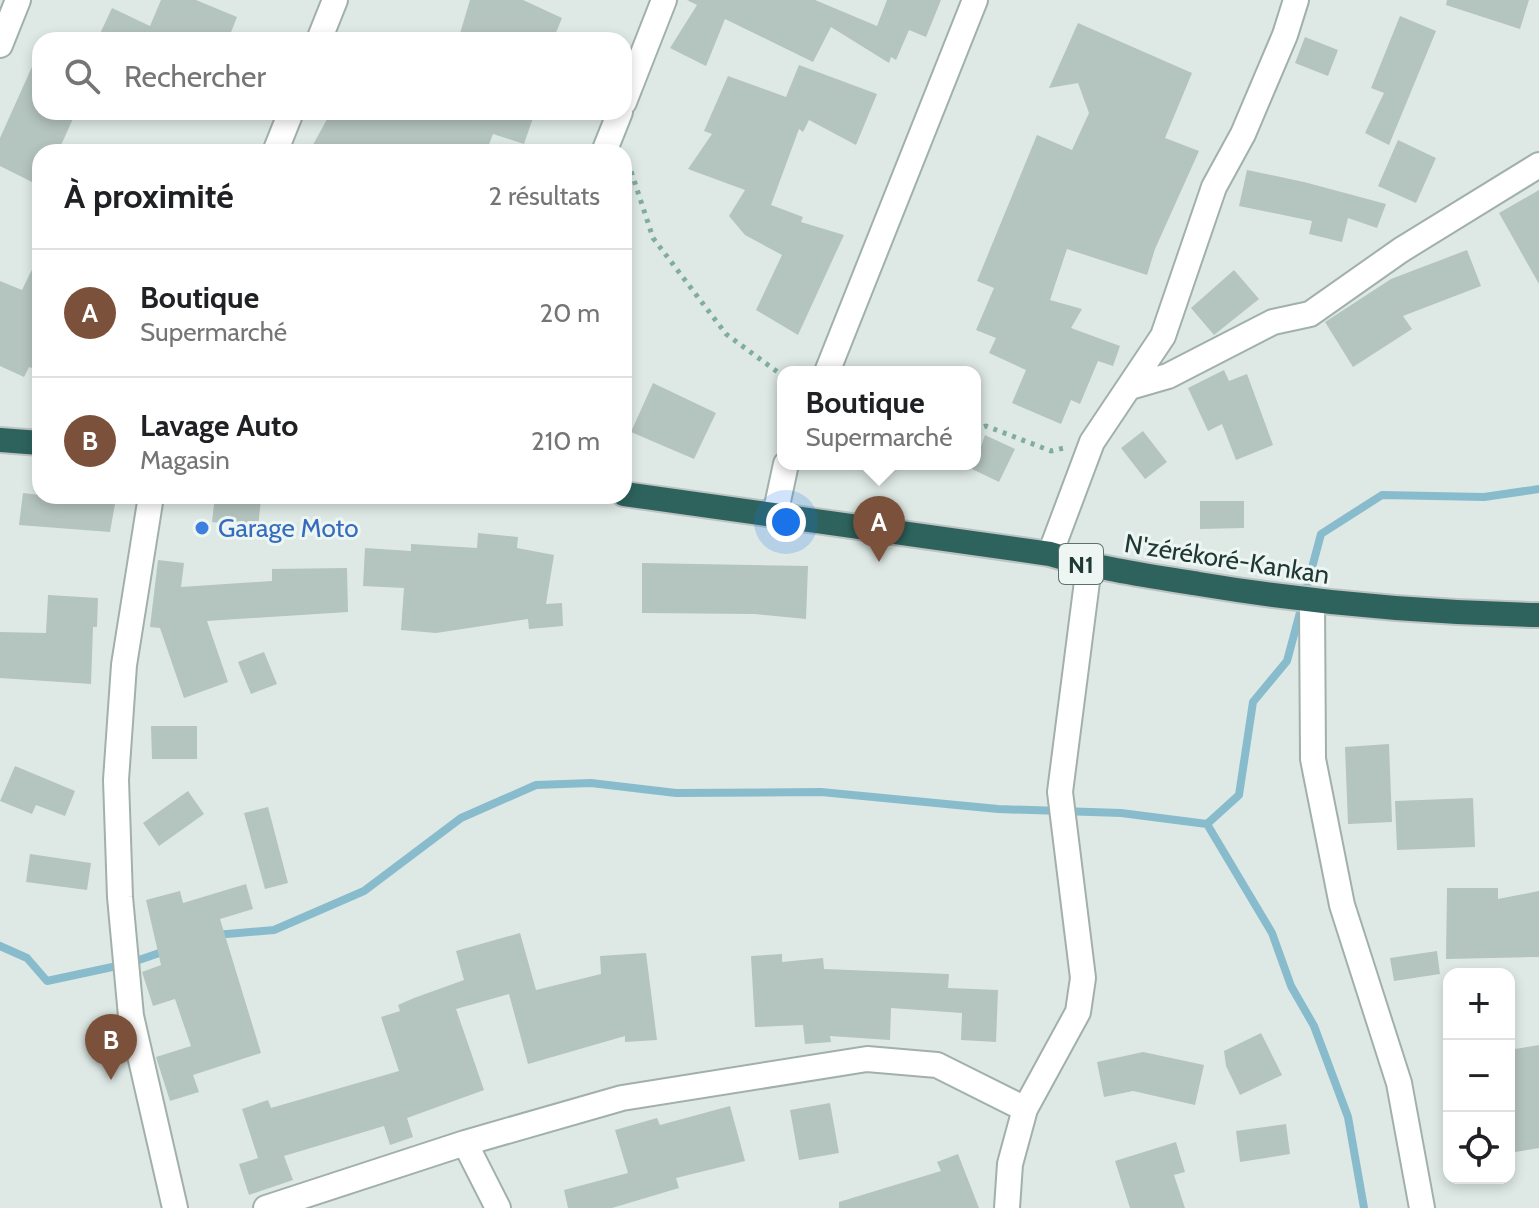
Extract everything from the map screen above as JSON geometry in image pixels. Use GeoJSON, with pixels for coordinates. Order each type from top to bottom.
{"type":"FeatureCollection","features":[{"type":"Feature","properties":{"kind":"highway"},"geometry":{"type":"LineString","coordinates":[[0,440],[32,442]]}},
{"type":"Feature","properties":{"kind":"highway","name":"N'zérékoré-Kankan"},"geometry":{"type":"LineString","coordinates":[[632,495],[1050,554],[1089,566],[1312,603],[1445,614],[1539,615]]}},
{"type":"Feature","properties":{"kind":"street"},"geometry":{"type":"LineString","coordinates":[[0,45],[18,0]]}},
{"type":"Feature","properties":{"kind":"street"},"geometry":{"type":"LineString","coordinates":[[322,32],[335,0]]}},
{"type":"Feature","properties":{"kind":"street"},"geometry":{"type":"LineString","coordinates":[[632,82],[664,0]]}},
{"type":"Feature","properties":{"kind":"street"},"geometry":{"type":"LineString","coordinates":[[829,366],[975,0]]}},
{"type":"Feature","properties":{"kind":"street"},"geometry":{"type":"LineString","coordinates":[[1050,554],[1092,442],[1163,336],[1214,187],[1243,134],[1285,35],[1296,0]]}},
{"type":"Feature","properties":{"kind":"street"},"geometry":{"type":"LineString","coordinates":[[278,144],[288,120]]}},
{"type":"Feature","properties":{"kind":"street"},"geometry":{"type":"LineString","coordinates":[[607,144],[617,120]]}},
{"type":"Feature","properties":{"kind":"street"},"geometry":{"type":"LineString","coordinates":[[1130,387],[1168,376],[1273,322],[1310,314],[1401,250],[1539,165]]}},
{"type":"Feature","properties":{"kind":"street"},"geometry":{"type":"LineString","coordinates":[[775,515],[785,470]]}},
{"type":"Feature","properties":{"kind":"street"},"geometry":{"type":"LineString","coordinates":[[150,504],[124,665],[116,780],[119,882],[131,1016],[175,1208]]}},
{"type":"Feature","properties":{"kind":"street"},"geometry":{"type":"LineString","coordinates":[[1007,1208],[1010,1164],[1025,1109],[1078,1012],[1083,978],[1062,832],[1060,792],[1089,566]]}},
{"type":"Feature","properties":{"kind":"street"},"geometry":{"type":"LineString","coordinates":[[1312,603],[1313,759],[1342,905],[1399,1083],[1422,1208]]}},
{"type":"Feature","properties":{"kind":"street"},"geometry":{"type":"LineString","coordinates":[[266,1208],[465,1143],[622,1098],[867,1059],[937,1065],[1025,1109]]}},
{"type":"Feature","properties":{"kind":"street"},"geometry":{"type":"LineString","coordinates":[[465,1143],[498,1208]]}},
{"type":"Feature","properties":{"kind":"path"},"geometry":{"type":"LineString","coordinates":[[622,120],[628,144]]}},
{"type":"Feature","properties":{"kind":"path"},"geometry":{"type":"LineString","coordinates":[[632,158],[653,238],[726,334],[777,372]]}},
{"type":"Feature","properties":{"kind":"path"},"geometry":{"type":"LineString","coordinates":[[981,428],[986,426],[1051,451],[1092,442]]}},
{"type":"Feature","properties":{"kind":"building"},"geometry":{"type":"Polygon","coordinates":[[[161,0],[196,0],[237,17],[231,32],[101,32],[112,8],[150,26],[161,0]]]}},
{"type":"Feature","properties":{"kind":"building"},"geometry":{"type":"Polygon","coordinates":[[[470,0],[523,0],[562,18],[556,32],[460,32],[470,0]]]}},
{"type":"Feature","properties":{"kind":"building"},"geometry":{"type":"Polygon","coordinates":[[[687,0],[815,0],[877,26],[887,0],[941,0],[926,37],[909,30],[896,60],[891,57],[889,63],[831,27],[813,62],[725,19],[706,66],[670,48],[697,5],[687,0]]]}},
{"type":"Feature","properties":{"kind":"building"},"geometry":{"type":"Polygon","coordinates":[[[1447,0],[1529,0],[1520,29],[1446,5],[1447,0]]]}},
{"type":"Feature","properties":{"kind":"building"},"geometry":{"type":"Polygon","coordinates":[[[1400,16],[1436,31],[1389,145],[1365,133],[1384,93],[1371,88],[1400,16]]]}},
{"type":"Feature","properties":{"kind":"building"},"geometry":{"type":"Polygon","coordinates":[[[1078,23],[1192,73],[1165,138],[1199,151],[1155,249],[1147,275],[1067,249],[1050,300],[1082,309],[1071,328],[1120,346],[1113,366],[1098,361],[1080,404],[1071,400],[1061,424],[1012,403],[1026,370],[989,353],[996,338],[976,330],[994,288],[977,281],[1037,135],[1072,150],[1089,113],[1078,83],[1049,88],[1078,23]]]}},
{"type":"Feature","properties":{"kind":"building"},"geometry":{"type":"Polygon","coordinates":[[[1305,37],[1338,50],[1328,76],[1295,63],[1305,37]]]}},
{"type":"Feature","properties":{"kind":"building"},"geometry":{"type":"Polygon","coordinates":[[[799,65],[877,94],[856,145],[809,120],[803,132],[799,129],[771,205],[803,217],[801,222],[844,235],[798,335],[756,310],[782,255],[745,235],[729,216],[745,190],[688,169],[712,134],[704,131],[728,76],[786,97],[799,65]]]}},
{"type":"Feature","properties":{"kind":"building"},"geometry":{"type":"Polygon","coordinates":[[[32,67],[32,120],[72,120],[62,144],[32,144],[32,182],[0,166],[0,138],[32,67]]]}},
{"type":"Feature","properties":{"kind":"building"},"geometry":{"type":"Polygon","coordinates":[[[327,120],[532,120],[524,144],[493,134],[489,144],[313,144],[327,120]]]}},
{"type":"Feature","properties":{"kind":"building"},"geometry":{"type":"Polygon","coordinates":[[[1398,140],[1436,158],[1416,203],[1378,186],[1398,140]]]}},
{"type":"Feature","properties":{"kind":"building"},"geometry":{"type":"Polygon","coordinates":[[[1247,170],[1386,204],[1377,228],[1348,218],[1342,242],[1309,234],[1312,221],[1239,206],[1247,170]]]}},
{"type":"Feature","properties":{"kind":"building"},"geometry":{"type":"Polygon","coordinates":[[[1539,190],[1539,284],[1499,213],[1539,190]]]}},
{"type":"Feature","properties":{"kind":"building"},"geometry":{"type":"Polygon","coordinates":[[[1467,250],[1481,286],[1403,316],[1412,329],[1353,367],[1325,322],[1391,279],[1467,250]]]}},
{"type":"Feature","properties":{"kind":"building"},"geometry":{"type":"Polygon","coordinates":[[[32,269],[32,368],[29,367],[24,377],[0,366],[0,281],[22,290],[32,269]]]}},
{"type":"Feature","properties":{"kind":"building"},"geometry":{"type":"Polygon","coordinates":[[[1234,270],[1259,299],[1214,335],[1191,308],[1234,270]]]}},
{"type":"Feature","properties":{"kind":"building"},"geometry":{"type":"Polygon","coordinates":[[[1224,370],[1229,381],[1247,374],[1273,445],[1236,460],[1222,424],[1208,431],[1188,388],[1224,370]]]}},
{"type":"Feature","properties":{"kind":"building"},"geometry":{"type":"Polygon","coordinates":[[[653,383],[716,413],[694,459],[632,432],[653,383]]]}},
{"type":"Feature","properties":{"kind":"building"},"geometry":{"type":"Polygon","coordinates":[[[1143,431],[1167,462],[1145,479],[1121,448],[1143,431]]]}},
{"type":"Feature","properties":{"kind":"building"},"geometry":{"type":"Polygon","coordinates":[[[985,435],[1015,449],[999,482],[974,470],[981,470],[981,447],[985,435]]]}},
{"type":"Feature","properties":{"kind":"building"},"geometry":{"type":"Polygon","coordinates":[[[23,493],[32,494],[32,504],[115,504],[110,532],[19,525],[23,493]]]}},
{"type":"Feature","properties":{"kind":"building"},"geometry":{"type":"Polygon","coordinates":[[[1200,501],[1244,501],[1244,528],[1200,529],[1200,501]]]}},
{"type":"Feature","properties":{"kind":"building"},"geometry":{"type":"Polygon","coordinates":[[[214,504],[260,504],[258,527],[212,522],[214,504]]]}},
{"type":"Feature","properties":{"kind":"building"},"geometry":{"type":"Polygon","coordinates":[[[478,533],[518,537],[517,548],[554,555],[546,604],[562,603],[563,626],[529,629],[528,619],[436,633],[401,630],[404,588],[363,586],[365,548],[411,551],[411,544],[477,548],[478,533]]]}},
{"type":"Feature","properties":{"kind":"building"},"geometry":{"type":"Polygon","coordinates":[[[158,560],[184,563],[181,587],[272,581],[272,569],[347,568],[348,612],[207,621],[228,682],[184,698],[160,628],[150,627],[158,560]]]}},
{"type":"Feature","properties":{"kind":"building"},"geometry":{"type":"Polygon","coordinates":[[[642,563],[808,566],[806,619],[755,614],[642,613],[642,563]]]}},
{"type":"Feature","properties":{"kind":"building"},"geometry":{"type":"Polygon","coordinates":[[[48,595],[98,598],[97,627],[93,627],[91,684],[0,678],[0,632],[46,633],[48,595]]]}},
{"type":"Feature","properties":{"kind":"building"},"geometry":{"type":"Polygon","coordinates":[[[264,652],[277,684],[251,694],[238,662],[264,652]]]}},
{"type":"Feature","properties":{"kind":"building"},"geometry":{"type":"Polygon","coordinates":[[[151,726],[197,726],[197,759],[152,759],[151,726]]]}},
{"type":"Feature","properties":{"kind":"building"},"geometry":{"type":"Polygon","coordinates":[[[1389,744],[1392,822],[1348,824],[1345,747],[1389,744]]]}},
{"type":"Feature","properties":{"kind":"building"},"geometry":{"type":"Polygon","coordinates":[[[15,766],[75,791],[65,816],[36,805],[32,814],[0,801],[15,766]]]}},
{"type":"Feature","properties":{"kind":"building"},"geometry":{"type":"Polygon","coordinates":[[[188,791],[204,814],[159,846],[143,823],[188,791]]]}},
{"type":"Feature","properties":{"kind":"building"},"geometry":{"type":"Polygon","coordinates":[[[1473,798],[1475,847],[1397,850],[1395,801],[1473,798]]]}},
{"type":"Feature","properties":{"kind":"building"},"geometry":{"type":"Polygon","coordinates":[[[268,807],[288,883],[265,889],[244,813],[268,807]]]}},
{"type":"Feature","properties":{"kind":"building"},"geometry":{"type":"Polygon","coordinates":[[[30,854],[91,863],[87,890],[26,882],[30,854]]]}},
{"type":"Feature","properties":{"kind":"building"},"geometry":{"type":"Polygon","coordinates":[[[246,884],[253,909],[220,919],[261,1053],[193,1075],[199,1092],[170,1101],[156,1057],[191,1046],[175,999],[153,1006],[142,972],[161,965],[146,900],[180,891],[183,903],[246,884]]]}},
{"type":"Feature","properties":{"kind":"building"},"geometry":{"type":"Polygon","coordinates":[[[1447,888],[1498,888],[1498,899],[1539,891],[1539,957],[1446,959],[1447,888]]]}},
{"type":"Feature","properties":{"kind":"building"},"geometry":{"type":"Polygon","coordinates":[[[520,933],[536,990],[601,974],[600,956],[646,953],[657,1040],[625,1042],[625,1036],[528,1064],[509,994],[456,1009],[484,1090],[407,1118],[413,1137],[390,1145],[384,1126],[284,1156],[293,1180],[249,1195],[239,1164],[258,1158],[242,1109],[268,1100],[271,1108],[399,1071],[381,1017],[400,1011],[398,1005],[464,980],[456,951],[520,933]]]}},
{"type":"Feature","properties":{"kind":"building"},"geometry":{"type":"Polygon","coordinates":[[[1437,951],[1440,974],[1394,981],[1390,958],[1437,951]]]}},
{"type":"Feature","properties":{"kind":"building"},"geometry":{"type":"Polygon","coordinates":[[[782,954],[782,962],[823,958],[824,969],[949,974],[948,988],[998,990],[996,1042],[961,1040],[962,1013],[891,1008],[890,1040],[830,1036],[831,1042],[805,1044],[803,1025],[755,1027],[751,956],[782,954]]]}},
{"type":"Feature","properties":{"kind":"building"},"geometry":{"type":"Polygon","coordinates":[[[1261,1033],[1282,1075],[1240,1095],[1226,1066],[1224,1051],[1261,1033]]]}},
{"type":"Feature","properties":{"kind":"building"},"geometry":{"type":"Polygon","coordinates":[[[1539,1045],[1539,1148],[1515,1152],[1515,1112],[1515,1049],[1539,1045]]]}},
{"type":"Feature","properties":{"kind":"building"},"geometry":{"type":"Polygon","coordinates":[[[1143,1052],[1204,1065],[1195,1105],[1133,1091],[1104,1097],[1097,1062],[1143,1052]]]}},
{"type":"Feature","properties":{"kind":"building"},"geometry":{"type":"Polygon","coordinates":[[[830,1103],[839,1153],[799,1160],[790,1110],[830,1103]]]}},
{"type":"Feature","properties":{"kind":"building"},"geometry":{"type":"Polygon","coordinates":[[[730,1106],[745,1161],[676,1178],[679,1188],[612,1208],[568,1208],[564,1190],[628,1173],[615,1130],[657,1118],[660,1125],[730,1106]]]}},
{"type":"Feature","properties":{"kind":"building"},"geometry":{"type":"Polygon","coordinates":[[[1286,1124],[1290,1154],[1240,1162],[1236,1131],[1286,1124]]]}},
{"type":"Feature","properties":{"kind":"building"},"geometry":{"type":"Polygon","coordinates":[[[1176,1142],[1185,1172],[1174,1175],[1185,1208],[1130,1208],[1115,1161],[1176,1142]]]}},
{"type":"Feature","properties":{"kind":"building"},"geometry":{"type":"Polygon","coordinates":[[[958,1154],[979,1208],[839,1208],[839,1202],[941,1171],[937,1162],[958,1154]]]}},
{"type":"Feature","properties":{"kind":"waterway"},"geometry":{"type":"LineString","coordinates":[[215,935],[274,930],[364,891],[461,818],[536,785],[591,783],[676,793],[821,792],[998,809],[1121,813],[1207,824],[1239,795],[1253,702],[1287,661],[1321,534],[1382,495],[1484,497],[1539,489]]}},
{"type":"Feature","properties":{"kind":"waterway"},"geometry":{"type":"LineString","coordinates":[[1207,824],[1272,933],[1291,986],[1314,1026],[1348,1117],[1364,1208]]}},
{"type":"Feature","properties":{"kind":"waterway"},"geometry":{"type":"LineString","coordinates":[[0,946],[27,958],[47,981],[117,966]]}},
{"type":"Feature","properties":{"kind":"waterway"},"geometry":{"type":"LineString","coordinates":[[136,961],[168,950]]}},
{"type":"Feature","properties":{"kind":"place","name":"Garage Moto"},"geometry":{"type":"Point","coordinates":[202,528]}},
{"type":"Feature","properties":{"kind":"place","name":"Boutique"},"geometry":{"type":"Point","coordinates":[879,562]}},
{"type":"Feature","properties":{"kind":"place","name":"Lavage Auto"},"geometry":{"type":"Point","coordinates":[111,1080]}}]}
